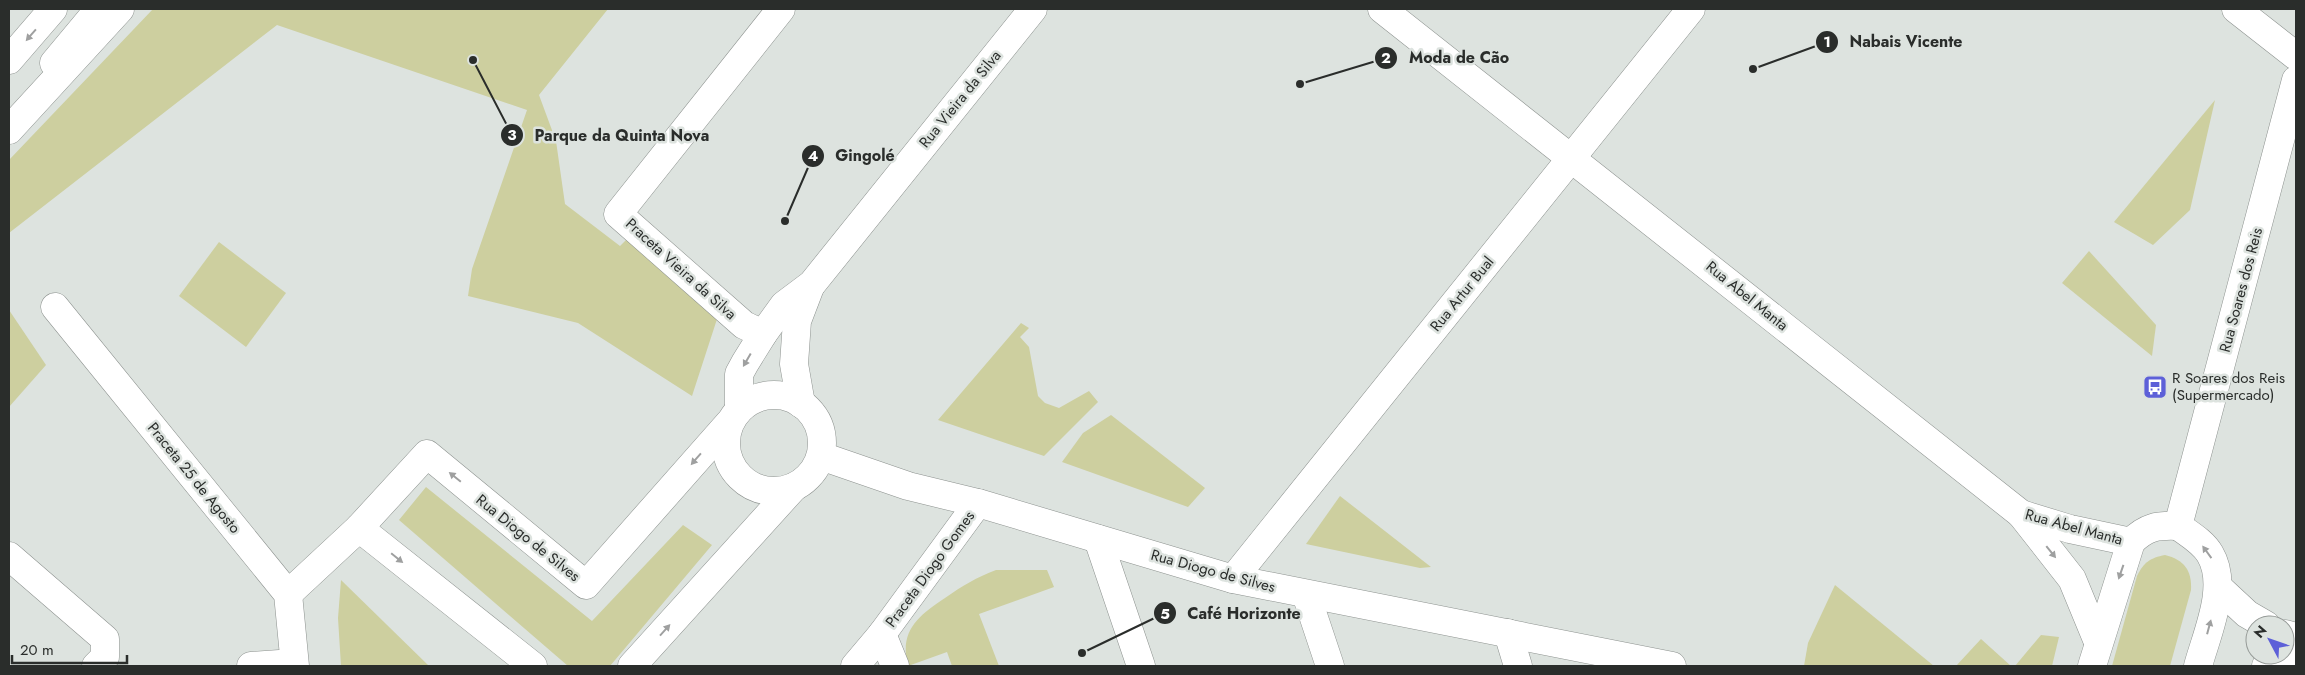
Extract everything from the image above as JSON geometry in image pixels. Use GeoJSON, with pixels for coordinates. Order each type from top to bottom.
{"type":"FeatureCollection","features":[{"type":"Feature","properties":{"kind":"main road"},"geometry":{"type":"LineString","coordinates":[[9,60],[53,9]]}},
{"type":"Feature","properties":{"kind":"main road"},"geometry":{"type":"LineString","coordinates":[[9,116],[99,9]]}},
{"type":"Feature","properties":{"kind":"main road"},"geometry":{"type":"LineString","coordinates":[[9,130],[120,9]]}},
{"type":"Feature","properties":{"kind":"main road","name":"Praceta Vieira da Silva"},"geometry":{"type":"LineString","coordinates":[[762,334],[744,325],[618,214],[781,9]]}},
{"type":"Feature","properties":{"kind":"main road","name":"Rua Vieira da Silva"},"geometry":{"type":"LineString","coordinates":[[734,416],[739,374],[762,334],[784,305],[812,284],[1033,9]]}},
{"type":"Feature","properties":{"kind":"main road","name":"Rua Abel Manta"},"geometry":{"type":"LineString","coordinates":[[1382,9],[1572,157],[2021,514],[2070,530],[2131,542]]}},
{"type":"Feature","properties":{"kind":"main road","name":"Rua Artur Bual"},"geometry":{"type":"LineString","coordinates":[[1233,579],[1692,9]]}},
{"type":"Feature","properties":{"kind":"main road"},"geometry":{"type":"LineString","coordinates":[[2236,9],[2296,56]]}},
{"type":"Feature","properties":{"kind":"main road","name":"Rua Soares dos Reis"},"geometry":{"type":"LineString","coordinates":[[2178,526],[2296,80]]}},
{"type":"Feature","properties":{"kind":"main road","name":"Rua Vieira da Silva"},"geometry":{"type":"LineString","coordinates":[[801,404],[794,364],[797,321],[812,284]]}},
{"type":"Feature","properties":{"kind":"main road","name":"Praceta 25 de Agosto"},"geometry":{"type":"LineString","coordinates":[[55,306],[288,594]]}},
{"type":"Feature","properties":{"kind":"main road","name":"Rua Diogo de Silves"},"geometry":{"type":"LineString","coordinates":[[288,594],[358,528],[426,454],[586,585],[734,416],[753,400],[769,395],[786,396],[801,404],[812,414],[819,426],[822,441],[821,456],[908,486],[978,503],[1233,579],[1672,666]]}},
{"type":"Feature","properties":{"kind":"main road"},"geometry":{"type":"LineString","coordinates":[[734,416],[725,439],[727,456],[734,472],[746,484],[761,490],[778,492],[794,487]]}},
{"type":"Feature","properties":{"kind":"main road"},"geometry":{"type":"LineString","coordinates":[[632,666],[794,487],[806,479],[815,469],[821,456]]}},
{"type":"Feature","properties":{"kind":"main road","name":"Praceta Diogo Gomes"},"geometry":{"type":"LineString","coordinates":[[855,666],[882,634],[978,503]]}},
{"type":"Feature","properties":{"kind":"main road"},"geometry":{"type":"LineString","coordinates":[[2021,514],[2072,579],[2095,654]]}},
{"type":"Feature","properties":{"kind":"main road"},"geometry":{"type":"LineString","coordinates":[[2095,654],[2131,542],[2142,531],[2158,525],[2178,526],[2199,541],[2210,553],[2217,568],[2219,588],[2198,666]]}},
{"type":"Feature","properties":{"kind":"main road"},"geometry":{"type":"LineString","coordinates":[[358,528],[533,666]]}},
{"type":"Feature","properties":{"kind":"main road"},"geometry":{"type":"LineString","coordinates":[[1098,539],[1141,666]]}},
{"type":"Feature","properties":{"kind":"main road"},"geometry":{"type":"LineString","coordinates":[[9,556],[105,639],[107,663]]}},
{"type":"Feature","properties":{"kind":"main road"},"geometry":{"type":"LineString","coordinates":[[2219,588],[2250,615]]}},
{"type":"Feature","properties":{"kind":"main road"},"geometry":{"type":"LineString","coordinates":[[251,666],[295,664],[288,594]]}},
{"type":"Feature","properties":{"kind":"main road"},"geometry":{"type":"LineString","coordinates":[[1306,594],[1330,666]]}},
{"type":"Feature","properties":{"kind":"main road"},"geometry":{"type":"LineString","coordinates":[[1508,633],[1518,666]]}},
{"type":"Feature","properties":{"kind":"main road","name":"Praceta Diogo Gomes"},"geometry":{"type":"LineString","coordinates":[[882,634],[894,666]]}},
{"type":"Feature","properties":{"kind":"main road"},"geometry":{"type":"LineString","coordinates":[[2266,666],[2296,655]]}},
{"type":"Feature","properties":{"kind":"green space"},"geometry":{"type":"Polygon","coordinates":[[[153,9],[608,9],[539,95],[556,141],[565,204],[620,246],[627,239],[718,316],[692,396],[578,323],[468,296],[472,269],[527,110],[277,25],[9,233],[9,160],[153,9]]]}},
{"type":"Feature","properties":{"kind":"green space"},"geometry":{"type":"Polygon","coordinates":[[[2215,100],[2190,210],[2153,245],[2114,222],[2215,100]]]}},
{"type":"Feature","properties":{"kind":"green space"},"geometry":{"type":"Polygon","coordinates":[[[219,242],[286,293],[246,347],[179,296],[219,242]]]}},
{"type":"Feature","properties":{"kind":"green space"},"geometry":{"type":"Polygon","coordinates":[[[2089,251],[2156,325],[2152,356],[2062,283],[2089,251]]]}},
{"type":"Feature","properties":{"kind":"green space"},"geometry":{"type":"Polygon","coordinates":[[[9,310],[46,365],[9,407],[9,310]]]}},
{"type":"Feature","properties":{"kind":"green space"},"geometry":{"type":"Polygon","coordinates":[[[1021,323],[1029,328],[1020,337],[1029,347],[1038,396],[1045,403],[1059,408],[1089,391],[1098,402],[1044,456],[938,420],[1021,323]]]}},
{"type":"Feature","properties":{"kind":"green space"},"geometry":{"type":"Polygon","coordinates":[[[1111,415],[1205,488],[1188,507],[1062,462],[1083,433],[1111,415]]]}},
{"type":"Feature","properties":{"kind":"green space"},"geometry":{"type":"Polygon","coordinates":[[[426,487],[592,621],[683,525],[712,545],[610,666],[568,666],[399,520],[426,487]]]}},
{"type":"Feature","properties":{"kind":"green space"},"geometry":{"type":"Polygon","coordinates":[[[1340,496],[1431,567],[1420,568],[1306,544],[1340,496]]]}},
{"type":"Feature","properties":{"kind":"green space"},"geometry":{"type":"Polygon","coordinates":[[[2165,555],[2172,557],[2186,567],[2191,583],[2191,590],[2170,666],[2112,666],[2137,576],[2148,561],[2165,555]]]}},
{"type":"Feature","properties":{"kind":"green space"},"geometry":{"type":"Polygon","coordinates":[[[996,570],[1047,570],[1054,587],[979,614],[999,666],[952,666],[947,652],[908,666],[906,643],[913,626],[919,618],[957,590],[996,570]]]}},
{"type":"Feature","properties":{"kind":"green space"},"geometry":{"type":"Polygon","coordinates":[[[341,580],[429,666],[341,666],[338,618],[341,580]]]}},
{"type":"Feature","properties":{"kind":"green space"},"geometry":{"type":"Polygon","coordinates":[[[1835,585],[1934,666],[1804,666],[1808,643],[1835,585]]]}},
{"type":"Feature","properties":{"kind":"green space"},"geometry":{"type":"Polygon","coordinates":[[[2041,635],[2059,637],[2052,666],[2015,666],[2041,635]]]}},
{"type":"Feature","properties":{"kind":"green space"},"geometry":{"type":"Polygon","coordinates":[[[1981,639],[2011,666],[1956,666],[1981,639]]]}},
{"type":"Feature","properties":{"kind":"place","name":"Parque da Quinta Nova"},"geometry":{"type":"Point","coordinates":[473,60]}},
{"type":"Feature","properties":{"kind":"place","name":"Nabais Vicente"},"geometry":{"type":"Point","coordinates":[1753,69]}},
{"type":"Feature","properties":{"kind":"place","name":"Moda de Cão"},"geometry":{"type":"Point","coordinates":[1300,84]}},
{"type":"Feature","properties":{"kind":"place","name":"Gingolé"},"geometry":{"type":"Point","coordinates":[785,221]}},
{"type":"Feature","properties":{"kind":"place","name":"R Soares dos Reis (Supermercado)"},"geometry":{"type":"Point","coordinates":[2155,387]}},
{"type":"Feature","properties":{"kind":"place","name":"Café Horizonte"},"geometry":{"type":"Point","coordinates":[1082,653]}}]}
